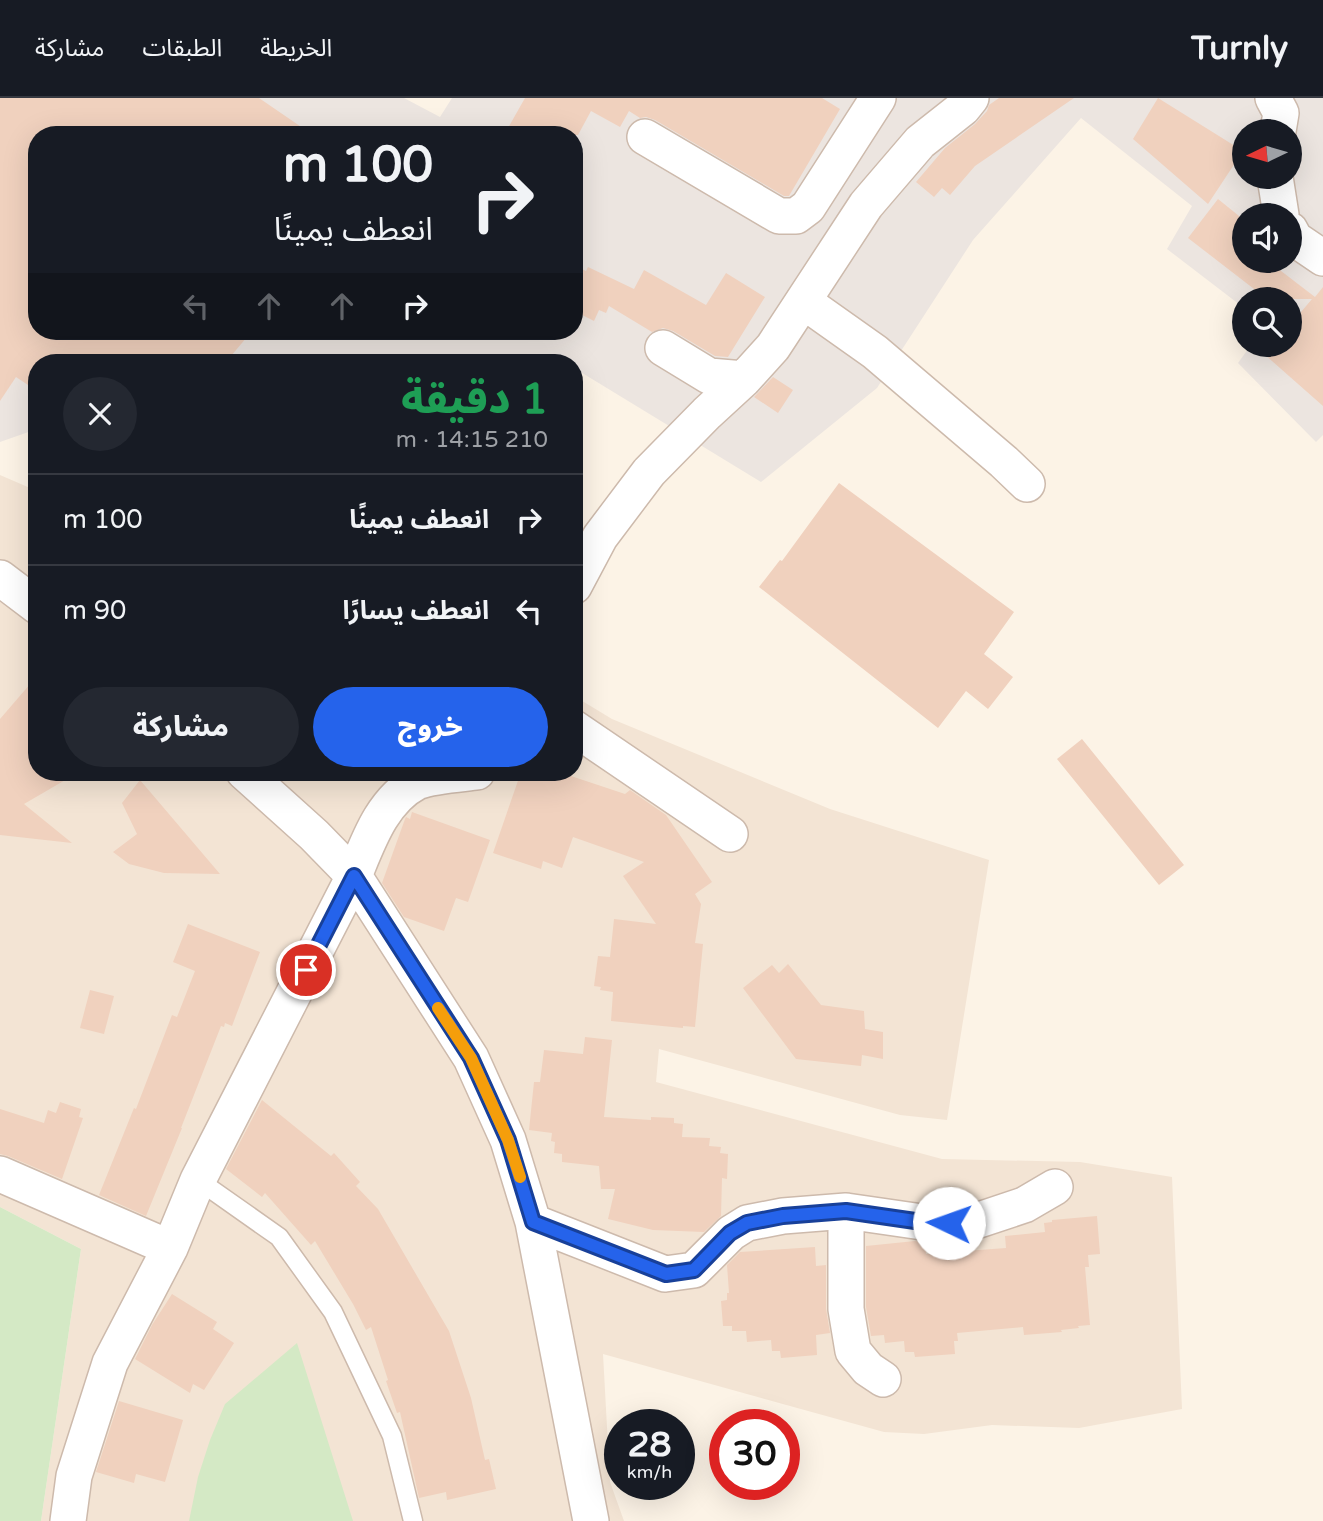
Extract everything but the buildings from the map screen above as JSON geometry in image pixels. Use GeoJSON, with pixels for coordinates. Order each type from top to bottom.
{"type":"FeatureCollection","features":[{"type":"Feature","properties":{"kind":"street"},"geometry":{"type":"LineString","coordinates":[[645,137],[779,216],[796,216],[807,207],[878,98]]}},
{"type":"Feature","properties":{"kind":"street"},"geometry":{"type":"LineString","coordinates":[[583,569],[600,537],[649,472],[773,347],[866,205],[920,142],[963,108],[971,98]]}},
{"type":"Feature","properties":{"kind":"street"},"geometry":{"type":"LineString","coordinates":[[1273,98],[1282,113],[1281,119]]}},
{"type":"Feature","properties":{"kind":"street"},"geometry":{"type":"LineString","coordinates":[[1302,244],[1323,258]]}},
{"type":"Feature","properties":{"kind":"street"},"geometry":{"type":"LineString","coordinates":[[803,301],[875,352],[1027,484]]}},
{"type":"Feature","properties":{"kind":"street"},"geometry":{"type":"LineString","coordinates":[[663,348],[709,376],[744,379]]}},
{"type":"Feature","properties":{"kind":"street"},"geometry":{"type":"LineString","coordinates":[[0,578],[28,599]]}},
{"type":"Feature","properties":{"kind":"street"},"geometry":{"type":"LineString","coordinates":[[583,734],[730,834]]}},
{"type":"Feature","properties":{"kind":"street"},"geometry":{"type":"LineString","coordinates":[[254,781],[314,835],[354,876],[471,1058],[508,1140],[533,1222],[591,1521]]}},
{"type":"Feature","properties":{"kind":"street"},"geometry":{"type":"LineString","coordinates":[[68,1521],[74,1476],[110,1363],[170,1248],[198,1180],[354,876],[371,835],[393,800],[418,782],[424,781]]}},
{"type":"Feature","properties":{"kind":"street"},"geometry":{"type":"LineString","coordinates":[[0,1174],[170,1248]]}},
{"type":"Feature","properties":{"kind":"street"},"geometry":{"type":"LineString","coordinates":[[533,1222],[666,1274],[694,1270],[730,1233],[747,1223],[783,1216],[846,1211],[929,1223],[970,1223],[1024,1205],[1055,1187]]}},
{"type":"Feature","properties":{"kind":"street"},"geometry":{"type":"LineString","coordinates":[[846,1211],[846,1309],[853,1351],[868,1369],[883,1379]]}},
{"type":"Feature","properties":{"kind":"lane"},"geometry":{"type":"LineString","coordinates":[[198,1180],[279,1237],[332,1312],[392,1436],[413,1521]]}},
{"type":"Feature","properties":{"kind":"shaded area"},"geometry":{"type":"Polygon","coordinates":[[[0,98],[404,98],[440,117],[452,98],[1323,98],[1323,435],[1316,442],[1238,363],[1242,357],[1302,357],[1302,287],[1232,287],[1232,299],[1167,249],[1192,206],[1081,118],[973,240],[877,388],[761,482],[583,373],[583,354],[28,354],[28,432],[0,442],[0,98]]]}},
{"type":"Feature","properties":{"kind":"shaded area"},"geometry":{"type":"Polygon","coordinates":[[[0,475],[28,487],[28,781],[583,781],[583,701],[612,719],[830,809],[989,860],[947,1120],[900,1115],[659,1049],[656,1082],[942,1159],[1080,1162],[1172,1177],[1182,1409],[1079,1428],[992,1425],[924,1434],[884,1432],[603,1354],[606,1409],[604,1500],[616,1500],[624,1521],[41,1521],[81,1249],[0,1207],[0,475]]]}},
{"type":"Feature","properties":{"kind":"green space"},"geometry":{"type":"Polygon","coordinates":[[[0,1207],[81,1249],[41,1521],[0,1521],[0,1207]]]}},
{"type":"Feature","properties":{"kind":"green space"},"geometry":{"type":"Polygon","coordinates":[[[297,1343],[353,1521],[189,1521],[198,1477],[225,1404],[297,1343]]]}},
{"type":"Feature","properties":{"kind":"slow traffic"},"geometry":{"type":"LineString","coordinates":[[438,1008],[471,1058],[508,1140],[520,1177]]}},
{"type":"Feature","properties":{"kind":"route"},"geometry":{"type":"LineString","coordinates":[[306,970],[354,876],[471,1058],[508,1140],[533,1222],[666,1274],[694,1270],[730,1233],[747,1223],[783,1216],[846,1211],[929,1223],[949,1223]]}}]}
